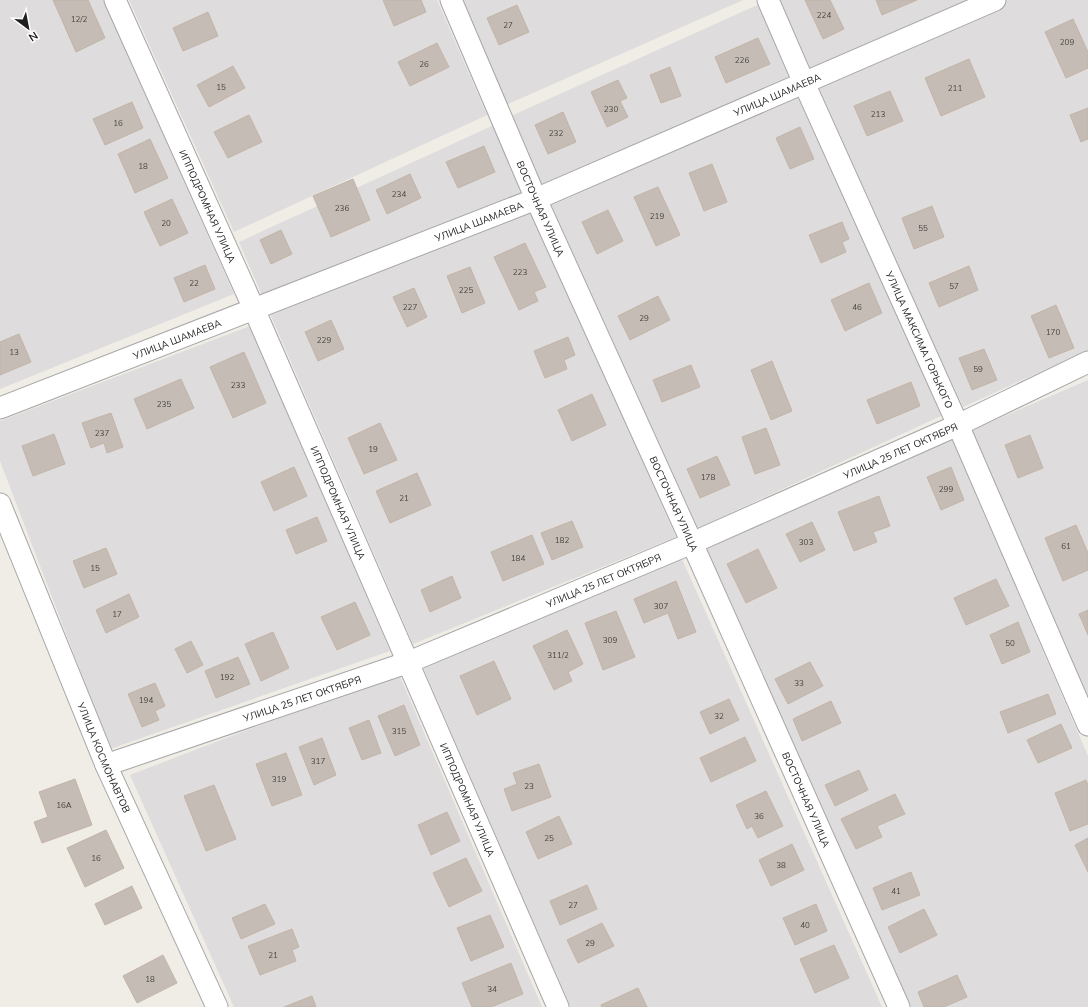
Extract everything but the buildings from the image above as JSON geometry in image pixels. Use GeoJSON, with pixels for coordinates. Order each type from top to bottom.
{"type":"FeatureCollection","features":[{"type":"Feature","properties":{"kind":"street","name":"ИППОДРОМНАЯ УЛИЦА"},"geometry":{"type":"LineString","coordinates":[[115,0],[254,309],[558,1007]]}},
{"type":"Feature","properties":{"kind":"street","name":"ВОСТОЧНАЯ УЛИЦА"},"geometry":{"type":"LineString","coordinates":[[451,0],[536,199],[692,543],[898,1007]]}},
{"type":"Feature","properties":{"kind":"street","name":"УЛИЦА МАКСИМА ГОРЬКОГО"},"geometry":{"type":"LineString","coordinates":[[768,0],[958,425],[1088,725]]}},
{"type":"Feature","properties":{"kind":"street","name":"УЛИЦА ШАМАЕВА"},"geometry":{"type":"LineString","coordinates":[[0,408],[536,199],[995,0]]}},
{"type":"Feature","properties":{"kind":"street","name":"УЛИЦА 25 ЛЕТ ОКТЯБРЯ"},"geometry":{"type":"LineString","coordinates":[[106,765],[409,662],[692,543],[958,425],[1088,362]]}},
{"type":"Feature","properties":{"kind":"street","name":"УЛИЦА КОСМОНАВТОВ"},"geometry":{"type":"LineString","coordinates":[[0,504],[106,765],[217,1007]]}},
{"type":"Feature","properties":{"kind":"shaded area"},"geometry":{"type":"Polygon","coordinates":[[[0,0],[103,0],[234,294],[0,389],[0,0]]]}},
{"type":"Feature","properties":{"kind":"shaded area"},"geometry":{"type":"Polygon","coordinates":[[[129,0],[437,0],[487,115],[234,232],[129,0]]]}},
{"type":"Feature","properties":{"kind":"shaded area"},"geometry":{"type":"Polygon","coordinates":[[[463,0],[743,0],[506,105],[463,0]]]}},
{"type":"Feature","properties":{"kind":"shaded area"},"geometry":{"type":"Polygon","coordinates":[[[775,0],[1088,0],[1088,350],[963,407],[775,0]]]}},
{"type":"Feature","properties":{"kind":"shaded area"},"geometry":{"type":"Polygon","coordinates":[[[764,2],[941,416],[698,528],[511,116],[764,2]]]}},
{"type":"Feature","properties":{"kind":"shaded area"},"geometry":{"type":"Polygon","coordinates":[[[494,125],[676,537],[413,644],[239,242],[494,125]]]}},
{"type":"Feature","properties":{"kind":"shaded area"},"geometry":{"type":"Polygon","coordinates":[[[250,326],[390,651],[110,749],[0,461],[0,421],[250,326]]]}},
{"type":"Feature","properties":{"kind":"shaded area"},"geometry":{"type":"Polygon","coordinates":[[[1088,380],[1088,699],[970,431],[1088,380]]]}},
{"type":"Feature","properties":{"kind":"shaded area"},"geometry":{"type":"Polygon","coordinates":[[[951,437],[1088,756],[1088,1007],[911,1007],[706,549],[951,437]]]}},
{"type":"Feature","properties":{"kind":"shaded area"},"geometry":{"type":"Polygon","coordinates":[[[681,557],[882,1007],[570,1007],[423,667],[681,557]]]}},
{"type":"Feature","properties":{"kind":"shaded area"},"geometry":{"type":"Polygon","coordinates":[[[398,672],[542,1007],[234,1007],[130,775],[398,672]]]}}]}
